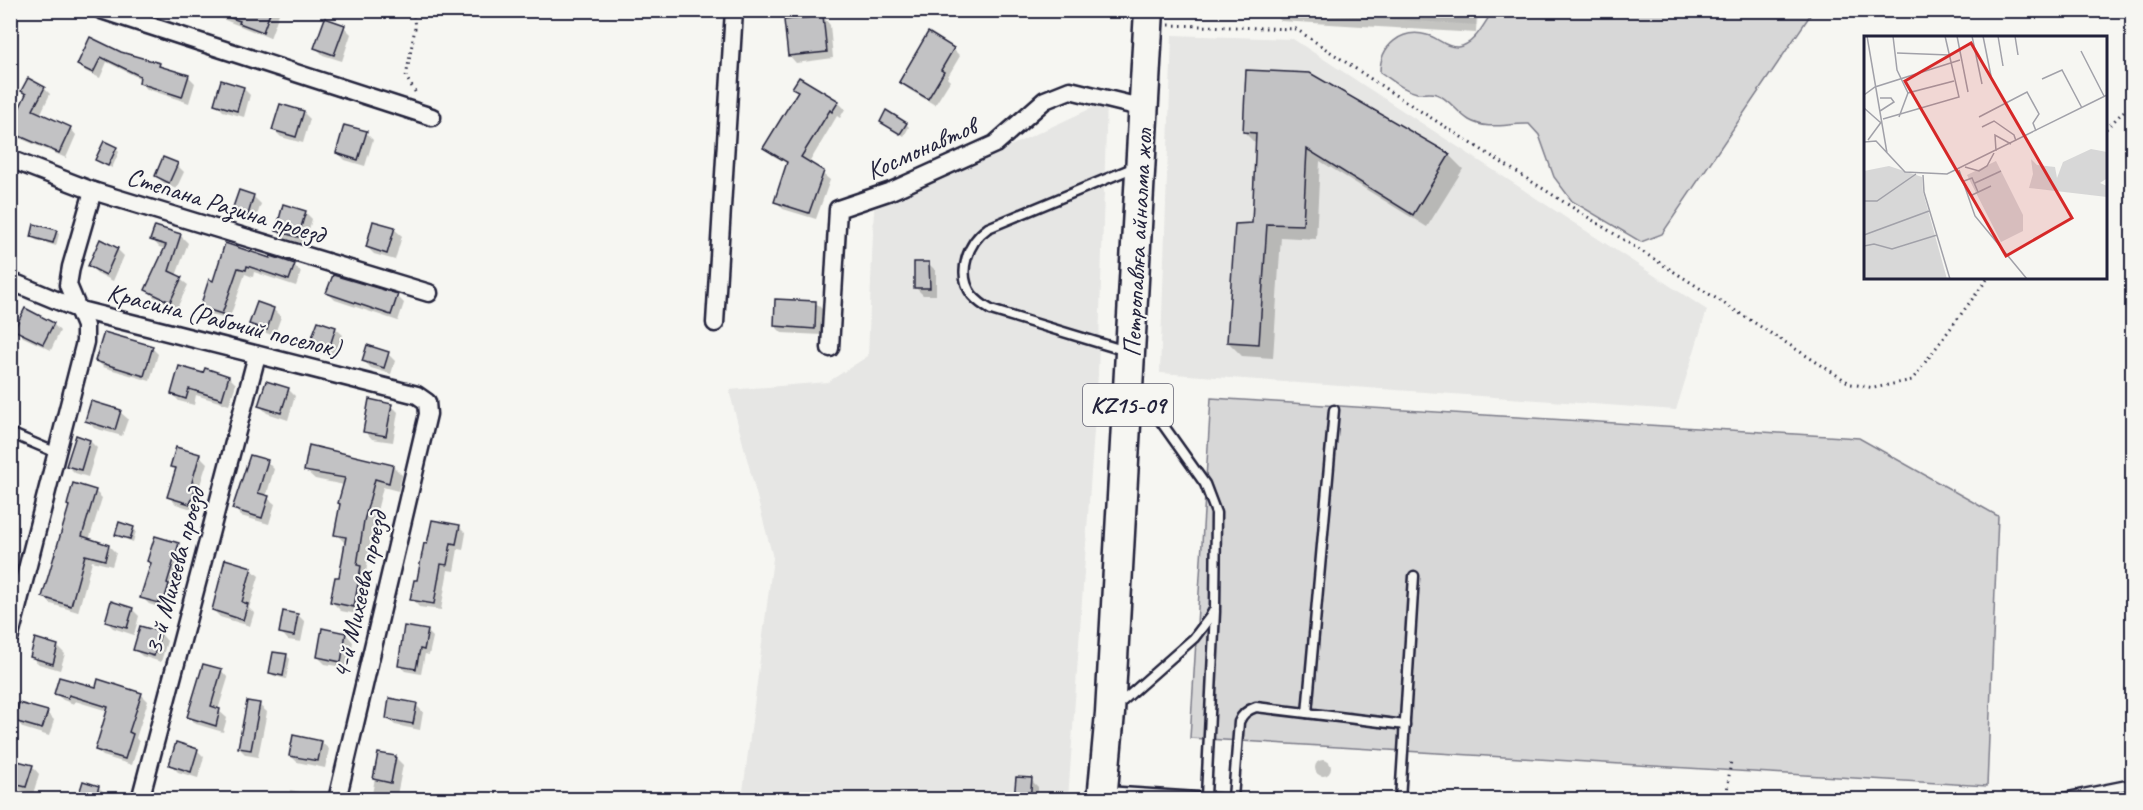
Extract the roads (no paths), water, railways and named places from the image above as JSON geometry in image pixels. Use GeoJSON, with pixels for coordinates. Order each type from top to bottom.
{"type":"FeatureCollection","features":[{"type":"Feature","properties":{"kind":"highway","name":"Петропавлға айналма жол"},"geometry":{"type":"LineString","coordinates":[[1102,795],[1110,712],[1148,17]]}},
{"type":"Feature","properties":{"kind":"street"},"geometry":{"type":"LineString","coordinates":[[101,10],[432,117]]}},
{"type":"Feature","properties":{"kind":"street"},"geometry":{"type":"LineString","coordinates":[[715,323],[735,10]]}},
{"type":"Feature","properties":{"kind":"street","name":"Космонавтов"},"geometry":{"type":"LineString","coordinates":[[830,348],[838,209],[891,191],[995,144],[1045,100],[1070,90],[1144,108]]}},
{"type":"Feature","properties":{"kind":"street","name":"Степана Разина проезд"},"geometry":{"type":"LineString","coordinates":[[10,159],[93,191],[429,293]]}},
{"type":"Feature","properties":{"kind":"street"},"geometry":{"type":"LineString","coordinates":[[10,636],[85,342],[85,326],[68,285],[93,191]]}},
{"type":"Feature","properties":{"kind":"street","name":"Красина (Рабочий поселок)"},"geometry":{"type":"LineString","coordinates":[[10,281],[80,310],[417,395],[427,402]]}},
{"type":"Feature","properties":{"kind":"street","name":"3-й Михеева проезд"},"geometry":{"type":"LineString","coordinates":[[140,800],[257,355]]}},
{"type":"Feature","properties":{"kind":"street","name":"4-й Михеева проезд"},"geometry":{"type":"LineString","coordinates":[[338,800],[428,414],[427,402]]}},
{"type":"Feature","properties":{"kind":"lane"},"geometry":{"type":"LineString","coordinates":[[1141,165],[988,228],[978,235],[967,255],[966,282],[971,294],[991,310],[1130,365],[1205,484],[1216,513],[1215,608],[1206,796]]}},
{"type":"Feature","properties":{"kind":"lane"},"geometry":{"type":"LineString","coordinates":[[1307,713],[1334,410]]}},
{"type":"Feature","properties":{"kind":"lane"},"geometry":{"type":"LineString","coordinates":[[10,432],[57,453]]}},
{"type":"Feature","properties":{"kind":"lane"},"geometry":{"type":"LineString","coordinates":[[1400,800],[1414,576]]}},
{"type":"Feature","properties":{"kind":"lane"},"geometry":{"type":"LineString","coordinates":[[1110,712],[1194,638],[1215,608]]}},
{"type":"Feature","properties":{"kind":"lane"},"geometry":{"type":"LineString","coordinates":[[1233,798],[1239,722],[1242,715],[1256,707],[1405,725]]}},
{"type":"Feature","properties":{"kind":"lane"},"geometry":{"type":"LineString","coordinates":[[2053,800],[2133,784]]}},
{"type":"Feature","properties":{"kind":"lane"},"geometry":{"type":"LineString","coordinates":[[1102,795],[1206,796],[1244,800]]}}]}
